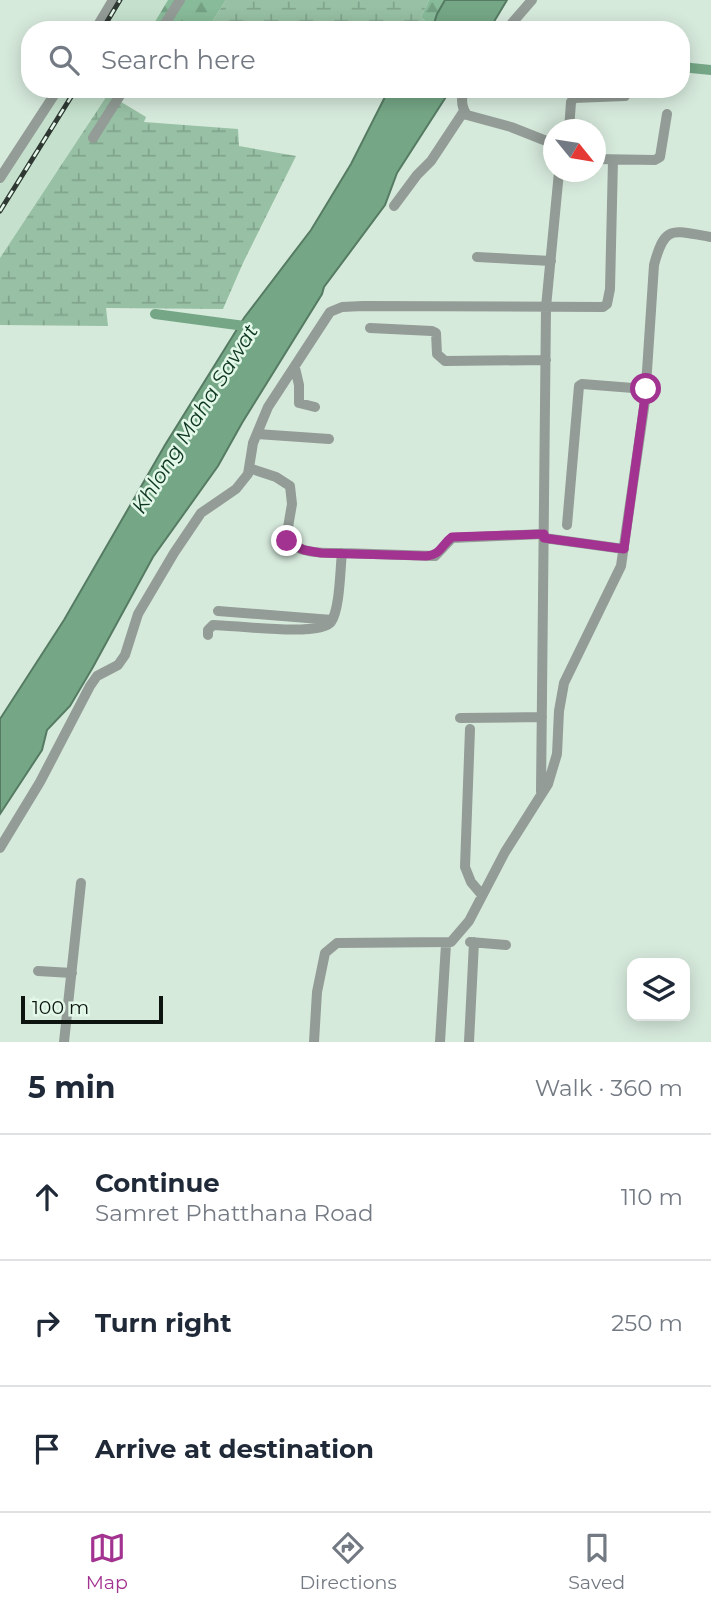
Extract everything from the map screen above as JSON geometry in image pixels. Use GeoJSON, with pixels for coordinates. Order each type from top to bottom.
{"type":"FeatureCollection","features":[{"type":"Feature","properties":{"kind":"street"},"geometry":{"type":"LineString","coordinates":[[100,21],[113,0]]}},
{"type":"Feature","properties":{"kind":"street"},"geometry":{"type":"LineString","coordinates":[[167,21],[180,0]]}},
{"type":"Feature","properties":{"kind":"street"},"geometry":{"type":"LineString","coordinates":[[514,21],[532,0]]}},
{"type":"Feature","properties":{"kind":"street"},"geometry":{"type":"LineString","coordinates":[[0,178],[52,98]]}},
{"type":"Feature","properties":{"kind":"street"},"geometry":{"type":"LineString","coordinates":[[93,138],[118,98]]}},
{"type":"Feature","properties":{"kind":"street"},"geometry":{"type":"LineString","coordinates":[[394,206],[417,174],[431,161],[464,111],[463,98]]}},
{"type":"Feature","properties":{"kind":"street"},"geometry":{"type":"LineString","coordinates":[[570,119],[571,102],[574,98]]}},
{"type":"Feature","properties":{"kind":"street"},"geometry":{"type":"LineString","coordinates":[[464,111],[467,115],[543,140]]}},
{"type":"Feature","properties":{"kind":"street"},"geometry":{"type":"LineString","coordinates":[[606,160],[655,160],[660,157],[667,114]]}},
{"type":"Feature","properties":{"kind":"street"},"geometry":{"type":"LineString","coordinates":[[0,848],[40,782],[90,686],[97,676],[118,665],[125,655],[138,614],[174,553],[201,513],[236,489],[248,474],[257,434],[268,407],[334,309],[363,306],[603,307],[607,304],[610,289],[613,160]]}},
{"type":"Feature","properties":{"kind":"street"},"geometry":{"type":"LineString","coordinates":[[541,795],[546,307],[558,182]]}},
{"type":"Feature","properties":{"kind":"street"},"geometry":{"type":"LineString","coordinates":[[314,1042],[317,992],[325,953],[337,943],[446,944],[458,936],[469,921],[505,852],[548,784],[557,754],[559,711],[564,683],[621,566],[646,389],[654,265],[660,244],[666,235],[675,231],[711,237]]}},
{"type":"Feature","properties":{"kind":"street"},"geometry":{"type":"LineString","coordinates":[[477,257],[551,261]]}},
{"type":"Feature","properties":{"kind":"street"},"geometry":{"type":"LineString","coordinates":[[370,328],[432,331],[436,333],[437,354],[444,361],[546,360]]}},
{"type":"Feature","properties":{"kind":"street"},"geometry":{"type":"LineString","coordinates":[[295,369],[299,402],[315,407]]}},
{"type":"Feature","properties":{"kind":"street"},"geometry":{"type":"LineString","coordinates":[[567,525],[579,386],[582,384],[646,389]]}},
{"type":"Feature","properties":{"kind":"street"},"geometry":{"type":"LineString","coordinates":[[257,434],[329,439]]}},
{"type":"Feature","properties":{"kind":"street"},"geometry":{"type":"LineString","coordinates":[[249,468],[275,477],[290,486],[292,495],[286,539],[288,543],[304,550],[435,556],[452,537],[544,536],[624,549]]}},
{"type":"Feature","properties":{"kind":"street"},"geometry":{"type":"LineString","coordinates":[[208,635],[208,630],[213,625],[279,630],[320,629],[328,625],[332,620],[342,553]]}},
{"type":"Feature","properties":{"kind":"street"},"geometry":{"type":"LineString","coordinates":[[218,611],[332,620]]}},
{"type":"Feature","properties":{"kind":"street"},"geometry":{"type":"LineString","coordinates":[[460,718],[542,717]]}},
{"type":"Feature","properties":{"kind":"street"},"geometry":{"type":"LineString","coordinates":[[470,729],[465,867],[471,882],[482,895]]}},
{"type":"Feature","properties":{"kind":"street"},"geometry":{"type":"LineString","coordinates":[[64,1042],[80,883]]}},
{"type":"Feature","properties":{"kind":"street"},"geometry":{"type":"LineString","coordinates":[[458,936],[474,942],[506,944]]}},
{"type":"Feature","properties":{"kind":"street"},"geometry":{"type":"LineString","coordinates":[[469,1042],[474,942]]}},
{"type":"Feature","properties":{"kind":"street"},"geometry":{"type":"LineString","coordinates":[[440,1042],[446,944]]}},
{"type":"Feature","properties":{"kind":"street"},"geometry":{"type":"LineString","coordinates":[[38,971],[72,973]]}},
{"type":"Feature","properties":{"kind":"shaded area"},"geometry":{"type":"Polygon","coordinates":[[[115,0],[168,0],[155,21],[102,21],[115,0]]]}},
{"type":"Feature","properties":{"kind":"shaded area"},"geometry":{"type":"Polygon","coordinates":[[[53,98],[105,98],[0,258],[0,184],[53,98]]]}},
{"type":"Feature","properties":{"kind":"green space"},"geometry":{"type":"Polygon","coordinates":[[[168,0],[226,0],[213,21],[155,21],[168,0]]]}},
{"type":"Feature","properties":{"kind":"green space"},"geometry":{"type":"Polygon","coordinates":[[[226,0],[429,0],[421,17],[425,21],[213,21],[226,0]]]}},
{"type":"Feature","properties":{"kind":"green space"},"geometry":{"type":"Polygon","coordinates":[[[429,0],[445,0],[435,21],[425,21],[421,17],[429,0]]]}},
{"type":"Feature","properties":{"kind":"green space"},"geometry":{"type":"Polygon","coordinates":[[[105,98],[115,98],[146,117],[144,122],[238,129],[239,146],[296,156],[223,309],[106,308],[108,326],[0,325],[0,258],[105,98]]]}},
{"type":"Feature","properties":{"kind":"water"},"geometry":{"type":"Polygon","coordinates":[[[445,0],[507,0],[494,21],[435,21],[445,0]]]}},
{"type":"Feature","properties":{"kind":"water","name":"Khlong Maha Sawat"},"geometry":{"type":"Polygon","coordinates":[[[384,98],[445,98],[397,173],[385,205],[324,287],[218,466],[153,557],[70,706],[47,730],[42,750],[0,814],[0,719],[64,620],[165,445],[244,318],[311,230],[351,164],[384,98]]]}},
{"type":"Feature","properties":{"kind":"waterway"},"geometry":{"type":"LineString","coordinates":[[690,68],[711,70]]}},
{"type":"Feature","properties":{"kind":"waterway","name":"Khlong Maha Sawat"},"geometry":{"type":"LineString","coordinates":[[155,314],[252,327]]}},
{"type":"Feature","properties":{"kind":"railway"},"geometry":{"type":"LineString","coordinates":[[107,21],[120,0]]}},
{"type":"Feature","properties":{"kind":"railway"},"geometry":{"type":"LineString","coordinates":[[0,211],[70,98]]}},
{"type":"Feature","properties":{"kind":"route"},"geometry":{"type":"LineString","coordinates":[[287,541],[304,550],[321,553],[435,556],[452,537],[544,534],[544,538],[624,549],[646,389]]}}]}
